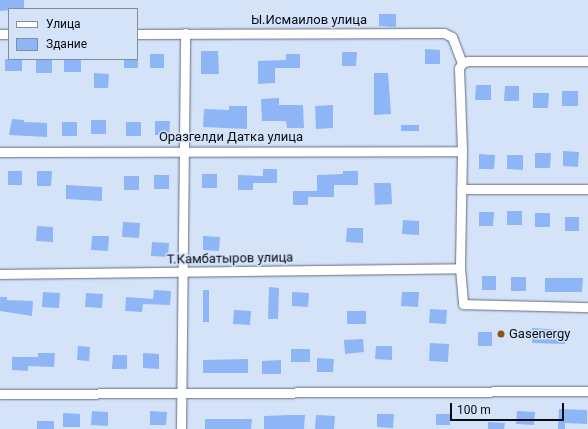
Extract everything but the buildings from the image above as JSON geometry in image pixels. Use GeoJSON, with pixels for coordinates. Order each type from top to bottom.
{"type":"FeatureCollection","features":[{"type":"Feature","properties":{"kind":"street"},"geometry":{"type":"LineString","coordinates":[[181,429],[185,33]]}},
{"type":"Feature","properties":{"kind":"street","name":"Ы.Исмаилов улица"},"geometry":{"type":"LineString","coordinates":[[138,34],[444,33],[452,37],[462,63]]}},
{"type":"Feature","properties":{"kind":"street"},"geometry":{"type":"LineString","coordinates":[[588,61],[468,61],[462,63],[459,68],[462,151],[460,268],[463,304],[588,307]]}},
{"type":"Feature","properties":{"kind":"street","name":"Оразгелди Датка улица"},"geometry":{"type":"LineString","coordinates":[[0,152],[185,150],[462,151]]}},
{"type":"Feature","properties":{"kind":"street"},"geometry":{"type":"LineString","coordinates":[[461,189],[588,189]]}},
{"type":"Feature","properties":{"kind":"street","name":"Т.Камбатыров улица"},"geometry":{"type":"LineString","coordinates":[[0,274],[460,268]]}},
{"type":"Feature","properties":{"kind":"street"},"geometry":{"type":"LineString","coordinates":[[0,394],[588,391]]}},
{"type":"Feature","properties":{"kind":"place","name":"Gasenergy"},"geometry":{"type":"Point","coordinates":[501,334]}}]}
